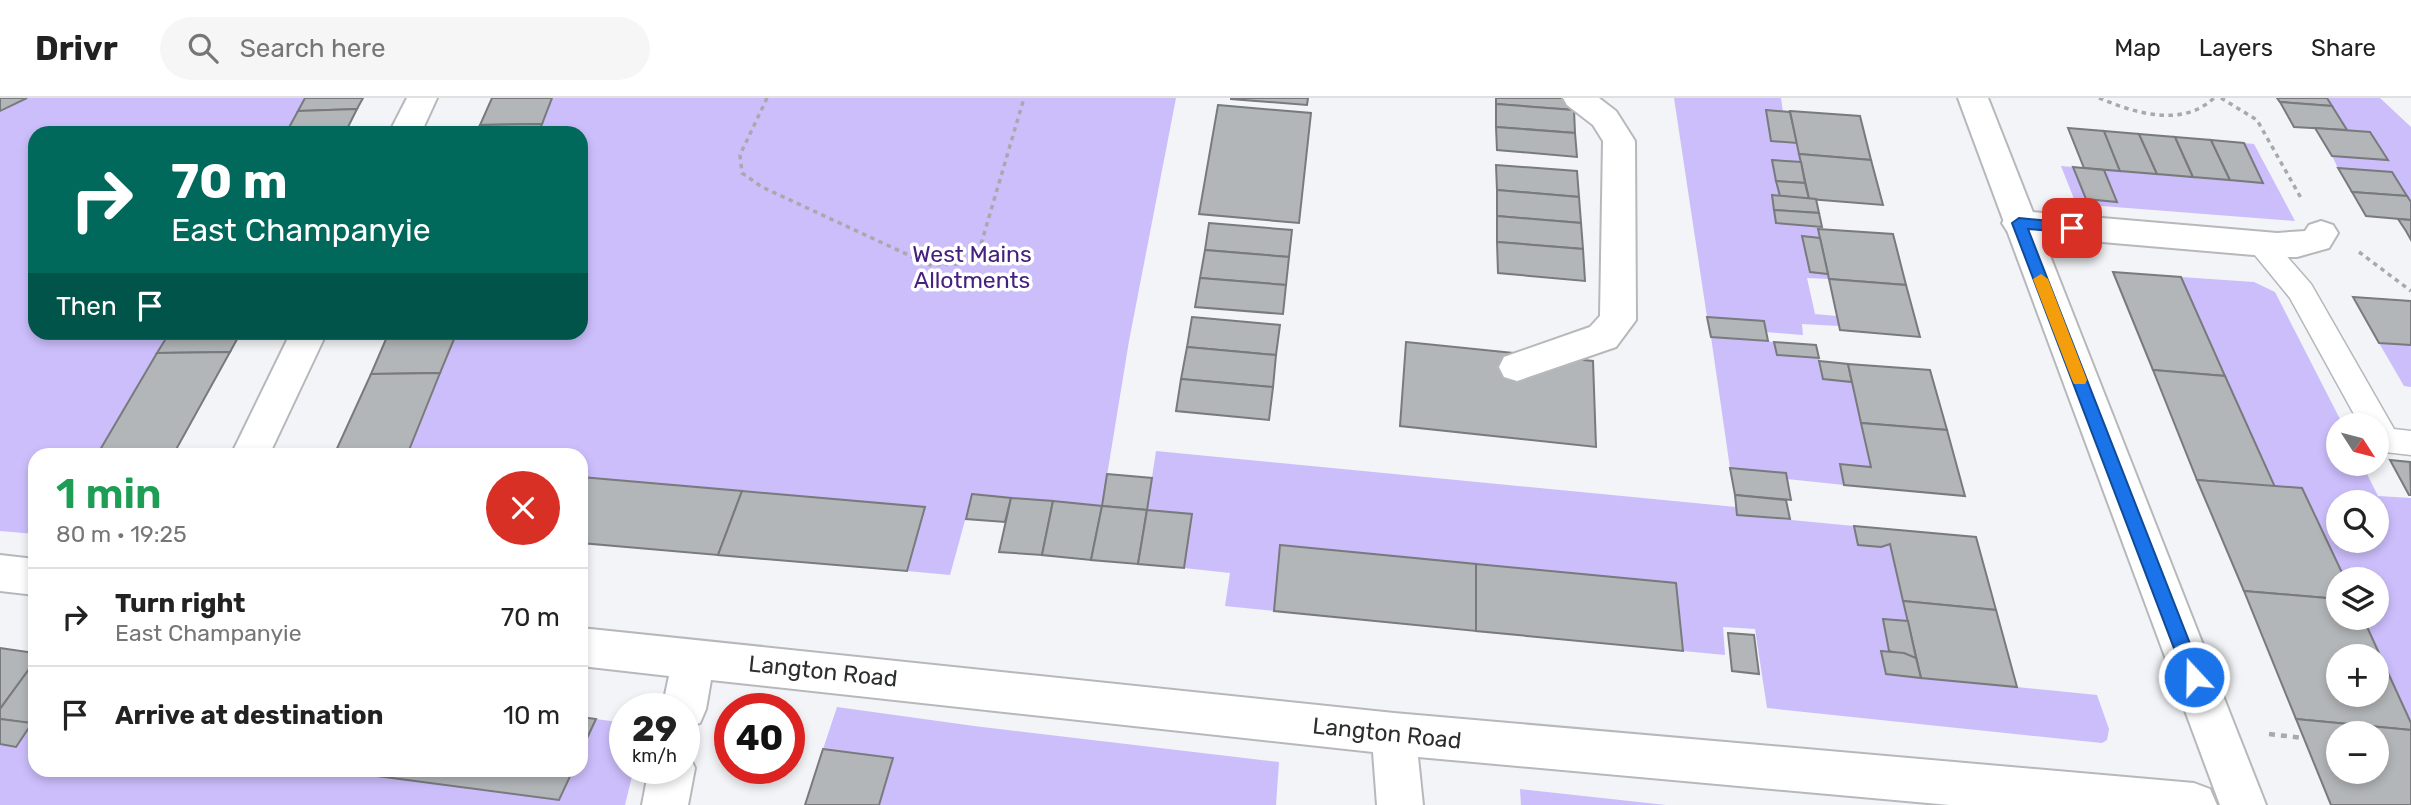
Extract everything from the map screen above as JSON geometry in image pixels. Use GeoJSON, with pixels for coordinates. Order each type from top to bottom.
{"type":"FeatureCollection","features":[{"type":"Feature","properties":{"kind":"street"},"geometry":{"type":"LineString","coordinates":[[408,126],[422,98]]}},
{"type":"Feature","properties":{"kind":"street"},"geometry":{"type":"LineString","coordinates":[[1517,367],[1603,337],[1618,320],[1619,141],[1605,118],[1578,98]]}},
{"type":"Feature","properties":{"kind":"street"},"geometry":{"type":"LineString","coordinates":[[1973,98],[2243,805]]}},
{"type":"Feature","properties":{"kind":"street"},"geometry":{"type":"LineString","coordinates":[[2019,223],[2259,243],[2297,244],[2317,240],[2321,233]]}},
{"type":"Feature","properties":{"kind":"street"},"geometry":{"type":"LineString","coordinates":[[253,448],[305,340]]}},
{"type":"Feature","properties":{"kind":"street"},"geometry":{"type":"LineString","coordinates":[[0,573],[28,576]]}},
{"type":"Feature","properties":{"kind":"street","name":"Langton Road"},"geometry":{"type":"LineString","coordinates":[[588,648],[1394,734],[2194,805]]}},
{"type":"Feature","properties":{"kind":"street"},"geometry":{"type":"LineString","coordinates":[[687,693],[694,657]]}},
{"type":"Feature","properties":{"kind":"street"},"geometry":{"type":"LineString","coordinates":[[1394,734],[1400,805]]}},
{"type":"Feature","properties":{"kind":"street"},"geometry":{"type":"LineString","coordinates":[[665,805],[669,784]]}},
{"type":"Feature","properties":{"kind":"lane"},"geometry":{"type":"LineString","coordinates":[[2259,243],[2301,290],[2385,441],[2411,443]]}},
{"type":"Feature","properties":{"kind":"path"},"geometry":{"type":"LineString","coordinates":[[767,98],[740,155],[742,173],[762,187],[930,265],[958,264],[979,251],[1024,98]]}},
{"type":"Feature","properties":{"kind":"path"},"geometry":{"type":"LineString","coordinates":[[2099,98],[2123,108],[2166,116],[2200,110],[2214,98]]}},
{"type":"Feature","properties":{"kind":"green space"},"geometry":{"type":"Polygon","coordinates":[[[27,98],[305,98],[290,126],[28,126],[28,340],[166,340],[101,448],[28,448],[28,533],[0,531],[0,111],[27,98]]]}},
{"type":"Feature","properties":{"kind":"green space","name":"West Mains Allotments"},"geometry":{"type":"Polygon","coordinates":[[[552,98],[1176,98],[1129,341],[1102,506],[972,495],[950,575],[907,571],[925,507],[588,478],[588,448],[410,448],[454,340],[588,340],[588,126],[541,126],[552,98]]]}},
{"type":"Feature","properties":{"kind":"green space"},"geometry":{"type":"Polygon","coordinates":[[[1674,98],[1781,98],[1783,112],[1766,111],[1771,141],[1797,143],[1801,162],[1772,160],[1780,196],[1772,196],[1776,223],[1822,227],[1818,229],[1820,238],[1803,236],[1829,279],[1807,278],[1815,314],[1837,316],[1839,326],[1802,324],[1803,335],[1766,332],[1764,321],[1707,317],[1674,98]]]}},
{"type":"Feature","properties":{"kind":"green space"},"geometry":{"type":"Polygon","coordinates":[[[2327,98],[2380,98],[2411,127],[2411,202],[2392,172],[2338,168],[2332,156],[2387,159],[2370,132],[2347,130],[2327,98]]]}},
{"type":"Feature","properties":{"kind":"green space"},"geometry":{"type":"Polygon","coordinates":[[[2244,143],[2254,144],[2295,221],[2076,204],[2061,166],[2073,167],[2086,199],[2116,202],[2104,170],[2263,183],[2244,143]]]}},
{"type":"Feature","properties":{"kind":"green space"},"geometry":{"type":"Polygon","coordinates":[[[2181,277],[2254,282],[2275,292],[2337,413],[2326,413],[2326,476],[2368,476],[2375,490],[2326,490],[2326,539],[2302,489],[2275,487],[2181,277]]]}},
{"type":"Feature","properties":{"kind":"green space"},"geometry":{"type":"Polygon","coordinates":[[[1711,337],[1774,342],[1778,355],[1819,358],[1823,379],[1852,382],[1871,467],[1840,464],[1844,485],[1787,479],[1786,473],[1730,468],[1711,337]]]}},
{"type":"Feature","properties":{"kind":"green space"},"geometry":{"type":"Polygon","coordinates":[[[2379,343],[2411,345],[2411,387],[2404,386],[2379,343]]]}},
{"type":"Feature","properties":{"kind":"green space"},"geometry":{"type":"Polygon","coordinates":[[[1156,451],[1736,507],[1737,515],[1854,526],[1859,545],[1881,547],[1890,544],[1908,621],[1883,619],[1889,651],[1881,651],[1886,674],[2097,695],[2109,729],[2107,740],[2102,743],[1767,708],[1755,629],[1723,627],[1725,655],[1683,651],[1676,583],[1274,611],[1225,606],[1230,573],[1184,568],[1192,514],[1147,510],[1156,451]]]}},
{"type":"Feature","properties":{"kind":"green space"},"geometry":{"type":"Polygon","coordinates":[[[2389,497],[2411,498],[2411,723],[2389,675],[2389,644],[2375,644],[2368,630],[2389,630],[2389,567],[2339,567],[2333,553],[2389,553],[2389,497]]]}},
{"type":"Feature","properties":{"kind":"green space"},"geometry":{"type":"Polygon","coordinates":[[[837,707],[1279,762],[1276,805],[879,805],[893,758],[823,749],[837,707]]]}},
{"type":"Feature","properties":{"kind":"green space"},"geometry":{"type":"Polygon","coordinates":[[[596,719],[609,721],[609,784],[630,784],[625,805],[0,805],[0,744],[16,746],[28,729],[28,777],[384,777],[559,800],[570,777],[588,777],[588,736],[596,719]]]}},
{"type":"Feature","properties":{"kind":"green space"},"geometry":{"type":"Polygon","coordinates":[[[1520,789],[1666,805],[1521,805],[1520,789]]]}},
{"type":"Feature","properties":{"kind":"building"},"geometry":{"type":"Polygon","coordinates":[[[0,98],[27,98],[0,111],[0,98]]]}},
{"type":"Feature","properties":{"kind":"building"},"geometry":{"type":"Polygon","coordinates":[[[305,98],[363,98],[357,109],[298,111],[305,98]]]}},
{"type":"Feature","properties":{"kind":"building"},"geometry":{"type":"Polygon","coordinates":[[[492,98],[552,98],[542,124],[480,125],[492,98]]]}},
{"type":"Feature","properties":{"kind":"building"},"geometry":{"type":"Polygon","coordinates":[[[1231,98],[1308,98],[1307,105],[1231,99],[1231,98]]]}},
{"type":"Feature","properties":{"kind":"building"},"geometry":{"type":"Polygon","coordinates":[[[1496,98],[1573,98],[1574,110],[1496,104],[1496,98]]]}},
{"type":"Feature","properties":{"kind":"building"},"geometry":{"type":"Polygon","coordinates":[[[2277,98],[2327,98],[2332,106],[2280,102],[2277,98]]]}},
{"type":"Feature","properties":{"kind":"building"},"geometry":{"type":"Polygon","coordinates":[[[2280,102],[2332,106],[2347,130],[2294,127],[2280,102]]]}},
{"type":"Feature","properties":{"kind":"building"},"geometry":{"type":"Polygon","coordinates":[[[1496,104],[1574,110],[1575,133],[1496,127],[1496,104]]]}},
{"type":"Feature","properties":{"kind":"building"},"geometry":{"type":"Polygon","coordinates":[[[1218,105],[1311,113],[1299,223],[1199,214],[1218,105]]]}},
{"type":"Feature","properties":{"kind":"building"},"geometry":{"type":"Polygon","coordinates":[[[357,109],[348,126],[290,126],[298,111],[357,109]]]}},
{"type":"Feature","properties":{"kind":"building"},"geometry":{"type":"Polygon","coordinates":[[[1766,110],[1790,112],[1797,143],[1771,141],[1766,110]]]}},
{"type":"Feature","properties":{"kind":"building"},"geometry":{"type":"Polygon","coordinates":[[[1790,111],[1860,116],[1871,160],[1799,154],[1790,111]]]}},
{"type":"Feature","properties":{"kind":"building"},"geometry":{"type":"Polygon","coordinates":[[[542,124],[541,126],[480,125],[542,124]]]}},
{"type":"Feature","properties":{"kind":"building"},"geometry":{"type":"Polygon","coordinates":[[[1496,127],[1575,133],[1577,157],[1497,150],[1496,127]]]}},
{"type":"Feature","properties":{"kind":"building"},"geometry":{"type":"Polygon","coordinates":[[[2068,128],[2104,131],[2120,171],[2084,168],[2068,128]]]}},
{"type":"Feature","properties":{"kind":"building"},"geometry":{"type":"Polygon","coordinates":[[[2315,128],[2370,132],[2388,160],[2332,156],[2315,128]]]}},
{"type":"Feature","properties":{"kind":"building"},"geometry":{"type":"Polygon","coordinates":[[[2104,131],[2139,134],[2157,174],[2120,171],[2104,131]]]}},
{"type":"Feature","properties":{"kind":"building"},"geometry":{"type":"Polygon","coordinates":[[[2139,134],[2175,137],[2193,177],[2157,174],[2139,134]]]}},
{"type":"Feature","properties":{"kind":"building"},"geometry":{"type":"Polygon","coordinates":[[[2175,137],[2211,140],[2230,180],[2193,177],[2175,137]]]}},
{"type":"Feature","properties":{"kind":"building"},"geometry":{"type":"Polygon","coordinates":[[[2211,140],[2244,143],[2263,183],[2230,180],[2211,140]]]}},
{"type":"Feature","properties":{"kind":"building"},"geometry":{"type":"Polygon","coordinates":[[[1799,154],[1871,160],[1883,205],[1809,199],[1799,154]]]}},
{"type":"Feature","properties":{"kind":"building"},"geometry":{"type":"Polygon","coordinates":[[[1772,160],[1801,162],[1805,183],[1776,181],[1772,160]]]}},
{"type":"Feature","properties":{"kind":"building"},"geometry":{"type":"Polygon","coordinates":[[[1496,165],[1577,171],[1579,197],[1497,190],[1496,165]]]}},
{"type":"Feature","properties":{"kind":"building"},"geometry":{"type":"Polygon","coordinates":[[[2073,167],[2104,170],[2117,202],[2086,199],[2073,167]]]}},
{"type":"Feature","properties":{"kind":"building"},"geometry":{"type":"Polygon","coordinates":[[[2338,168],[2392,172],[2407,196],[2352,192],[2338,168]]]}},
{"type":"Feature","properties":{"kind":"building"},"geometry":{"type":"Polygon","coordinates":[[[1776,181],[1805,183],[1809,199],[1780,196],[1776,181]]]}},
{"type":"Feature","properties":{"kind":"building"},"geometry":{"type":"Polygon","coordinates":[[[1497,190],[1579,197],[1581,223],[1497,216],[1497,190]]]}},
{"type":"Feature","properties":{"kind":"building"},"geometry":{"type":"Polygon","coordinates":[[[2352,192],[2407,196],[2411,202],[2411,220],[2366,216],[2352,192]]]}},
{"type":"Feature","properties":{"kind":"building"},"geometry":{"type":"Polygon","coordinates":[[[1772,195],[1816,199],[1819,213],[1774,210],[1772,195]]]}},
{"type":"Feature","properties":{"kind":"building"},"geometry":{"type":"Polygon","coordinates":[[[1774,210],[1819,213],[1822,227],[1776,223],[1774,210]]]}},
{"type":"Feature","properties":{"kind":"building"},"geometry":{"type":"Polygon","coordinates":[[[1497,216],[1581,223],[1583,249],[1497,242],[1497,216]]]}},
{"type":"Feature","properties":{"kind":"building"},"geometry":{"type":"Polygon","coordinates":[[[2398,219],[2411,220],[2411,240],[2406,231],[2398,219]]]}},
{"type":"Feature","properties":{"kind":"building"},"geometry":{"type":"Polygon","coordinates":[[[1209,223],[1292,230],[1289,257],[1205,250],[1209,223]]]}},
{"type":"Feature","properties":{"kind":"building"},"geometry":{"type":"Polygon","coordinates":[[[1818,229],[1893,234],[1906,285],[1829,279],[1818,229]]]}},
{"type":"Feature","properties":{"kind":"building"},"geometry":{"type":"Polygon","coordinates":[[[1802,236],[1820,238],[1828,274],[1810,272],[1802,236]]]}},
{"type":"Feature","properties":{"kind":"building"},"geometry":{"type":"Polygon","coordinates":[[[1497,242],[1583,249],[1585,281],[1498,273],[1497,242]]]}},
{"type":"Feature","properties":{"kind":"building"},"geometry":{"type":"Polygon","coordinates":[[[1205,250],[1289,257],[1286,285],[1200,278],[1205,250]]]}},
{"type":"Feature","properties":{"kind":"building"},"geometry":{"type":"Polygon","coordinates":[[[2113,272],[2181,277],[2225,376],[2153,370],[2113,272]]]}},
{"type":"Feature","properties":{"kind":"building"},"geometry":{"type":"Polygon","coordinates":[[[1200,278],[1286,285],[1283,314],[1195,307],[1200,278]]]}},
{"type":"Feature","properties":{"kind":"building"},"geometry":{"type":"Polygon","coordinates":[[[1829,279],[1906,285],[1920,337],[1840,330],[1829,279]]]}},
{"type":"Feature","properties":{"kind":"building"},"geometry":{"type":"Polygon","coordinates":[[[2353,297],[2411,301],[2411,345],[2379,343],[2353,297]]]}},
{"type":"Feature","properties":{"kind":"building"},"geometry":{"type":"Polygon","coordinates":[[[1192,317],[1280,325],[1276,355],[1187,347],[1192,317]]]}},
{"type":"Feature","properties":{"kind":"building"},"geometry":{"type":"Polygon","coordinates":[[[1707,317],[1764,321],[1768,341],[1711,337],[1707,317]]]}},
{"type":"Feature","properties":{"kind":"building"},"geometry":{"type":"Polygon","coordinates":[[[165,340],[237,340],[230,352],[157,353],[165,340]]]}},
{"type":"Feature","properties":{"kind":"building"},"geometry":{"type":"Polygon","coordinates":[[[386,340],[454,340],[440,373],[371,374],[386,340]]]}},
{"type":"Feature","properties":{"kind":"building"},"geometry":{"type":"Polygon","coordinates":[[[1406,342],[1593,361],[1596,447],[1400,426],[1406,342]]]}},
{"type":"Feature","properties":{"kind":"building"},"geometry":{"type":"Polygon","coordinates":[[[1774,342],[1816,345],[1819,358],[1777,355],[1774,342]]]}},
{"type":"Feature","properties":{"kind":"building"},"geometry":{"type":"Polygon","coordinates":[[[1187,347],[1276,355],[1273,387],[1181,379],[1187,347]]]}},
{"type":"Feature","properties":{"kind":"building"},"geometry":{"type":"Polygon","coordinates":[[[230,352],[177,448],[101,448],[157,353],[230,352]]]}},
{"type":"Feature","properties":{"kind":"building"},"geometry":{"type":"Polygon","coordinates":[[[1819,361],[1848,364],[1852,382],[1823,379],[1819,361]]]}},
{"type":"Feature","properties":{"kind":"building"},"geometry":{"type":"Polygon","coordinates":[[[1848,364],[1930,370],[1947,430],[1861,423],[1848,364]]]}},
{"type":"Feature","properties":{"kind":"building"},"geometry":{"type":"Polygon","coordinates":[[[2153,370],[2225,376],[2275,487],[2197,480],[2153,370]]]}},
{"type":"Feature","properties":{"kind":"building"},"geometry":{"type":"Polygon","coordinates":[[[440,373],[410,448],[337,448],[371,374],[440,373]]]}},
{"type":"Feature","properties":{"kind":"building"},"geometry":{"type":"Polygon","coordinates":[[[1181,379],[1273,387],[1269,420],[1176,411],[1181,379]]]}},
{"type":"Feature","properties":{"kind":"building"},"geometry":{"type":"Polygon","coordinates":[[[1861,423],[1947,430],[1965,496],[1844,485],[1840,464],[1871,467],[1861,423]]]}},
{"type":"Feature","properties":{"kind":"building"},"geometry":{"type":"Polygon","coordinates":[[[2390,460],[2410,462],[2411,495],[2409,495],[2390,460]]]}},
{"type":"Feature","properties":{"kind":"building"},"geometry":{"type":"Polygon","coordinates":[[[1730,468],[1786,473],[1791,500],[1735,495],[1730,468]]]}},
{"type":"Feature","properties":{"kind":"building"},"geometry":{"type":"Polygon","coordinates":[[[1107,474],[1152,478],[1147,510],[1102,506],[1107,474]]]}},
{"type":"Feature","properties":{"kind":"building"},"geometry":{"type":"Polygon","coordinates":[[[588,478],[742,491],[718,555],[588,544],[588,478]]]}},
{"type":"Feature","properties":{"kind":"building"},"geometry":{"type":"Polygon","coordinates":[[[2197,480],[2302,488],[2326,539],[2326,553],[2333,553],[2339,567],[2326,567],[2326,598],[2244,591],[2197,480]]]}},
{"type":"Feature","properties":{"kind":"building"},"geometry":{"type":"Polygon","coordinates":[[[742,491],[925,507],[907,571],[718,555],[742,491]]]}},
{"type":"Feature","properties":{"kind":"building"},"geometry":{"type":"Polygon","coordinates":[[[972,494],[1011,498],[1005,522],[966,519],[972,494]]]}},
{"type":"Feature","properties":{"kind":"building"},"geometry":{"type":"Polygon","coordinates":[[[1735,495],[1786,500],[1790,519],[1737,515],[1735,495]]]}},
{"type":"Feature","properties":{"kind":"building"},"geometry":{"type":"Polygon","coordinates":[[[1011,498],[1053,501],[1042,555],[999,552],[1011,498]]]}},
{"type":"Feature","properties":{"kind":"building"},"geometry":{"type":"Polygon","coordinates":[[[1053,501],[1102,506],[1091,560],[1042,555],[1053,501]]]}},
{"type":"Feature","properties":{"kind":"building"},"geometry":{"type":"Polygon","coordinates":[[[1102,506],[1147,510],[1138,564],[1091,560],[1102,506]]]}},
{"type":"Feature","properties":{"kind":"building"},"geometry":{"type":"Polygon","coordinates":[[[1147,510],[1192,514],[1184,568],[1138,564],[1147,510]]]}},
{"type":"Feature","properties":{"kind":"building"},"geometry":{"type":"Polygon","coordinates":[[[1854,526],[1976,537],[1996,610],[1903,601],[1890,544],[1881,547],[1858,545],[1854,526]]]}},
{"type":"Feature","properties":{"kind":"building"},"geometry":{"type":"Polygon","coordinates":[[[1280,545],[1476,564],[1476,631],[1274,611],[1280,545]]]}},
{"type":"Feature","properties":{"kind":"building"},"geometry":{"type":"Polygon","coordinates":[[[1476,564],[1676,583],[1683,651],[1476,631],[1476,564]]]}},
{"type":"Feature","properties":{"kind":"building"},"geometry":{"type":"Polygon","coordinates":[[[2244,591],[2326,598],[2326,630],[2368,630],[2375,644],[2326,644],[2326,707],[2389,707],[2389,675],[2411,723],[2411,730],[2389,728],[2389,721],[2326,722],[2296,719],[2244,591]]]}},
{"type":"Feature","properties":{"kind":"building"},"geometry":{"type":"Polygon","coordinates":[[[1903,601],[1996,610],[2017,687],[1921,678],[1903,601]]]}},
{"type":"Feature","properties":{"kind":"building"},"geometry":{"type":"Polygon","coordinates":[[[1883,619],[1908,621],[1916,658],[1889,651],[1883,619]]]}},
{"type":"Feature","properties":{"kind":"building"},"geometry":{"type":"Polygon","coordinates":[[[1728,633],[1754,635],[1759,674],[1732,671],[1728,633]]]}},
{"type":"Feature","properties":{"kind":"building"},"geometry":{"type":"Polygon","coordinates":[[[0,648],[28,652],[28,671],[0,709],[0,648]]]}},
{"type":"Feature","properties":{"kind":"building"},"geometry":{"type":"Polygon","coordinates":[[[1881,651],[1904,653],[1916,658],[1921,678],[1886,674],[1881,651]]]}},
{"type":"Feature","properties":{"kind":"building"},"geometry":{"type":"Polygon","coordinates":[[[28,671],[28,723],[0,719],[0,709],[28,671]]]}},
{"type":"Feature","properties":{"kind":"building"},"geometry":{"type":"Polygon","coordinates":[[[588,718],[596,719],[588,736],[588,718]]]}},
{"type":"Feature","properties":{"kind":"building"},"geometry":{"type":"Polygon","coordinates":[[[0,719],[28,722],[28,729],[16,747],[0,744],[0,719]]]}},
{"type":"Feature","properties":{"kind":"building"},"geometry":{"type":"Polygon","coordinates":[[[2296,719],[2326,722],[2326,784],[2389,784],[2389,728],[2411,730],[2411,805],[2331,805],[2296,719]]]}},
{"type":"Feature","properties":{"kind":"building"},"geometry":{"type":"Polygon","coordinates":[[[823,749],[893,758],[879,805],[805,805],[823,749]]]}},
{"type":"Feature","properties":{"kind":"building"},"geometry":{"type":"Polygon","coordinates":[[[384,777],[570,777],[559,800],[384,777]]]}},
{"type":"Feature","properties":{"kind":"slow traffic"},"geometry":{"type":"LineString","coordinates":[[2041,279],[2079,380]]}},
{"type":"Feature","properties":{"kind":"route"},"geometry":{"type":"LineString","coordinates":[[2072,228],[2019,223],[2194,677]]}}]}
